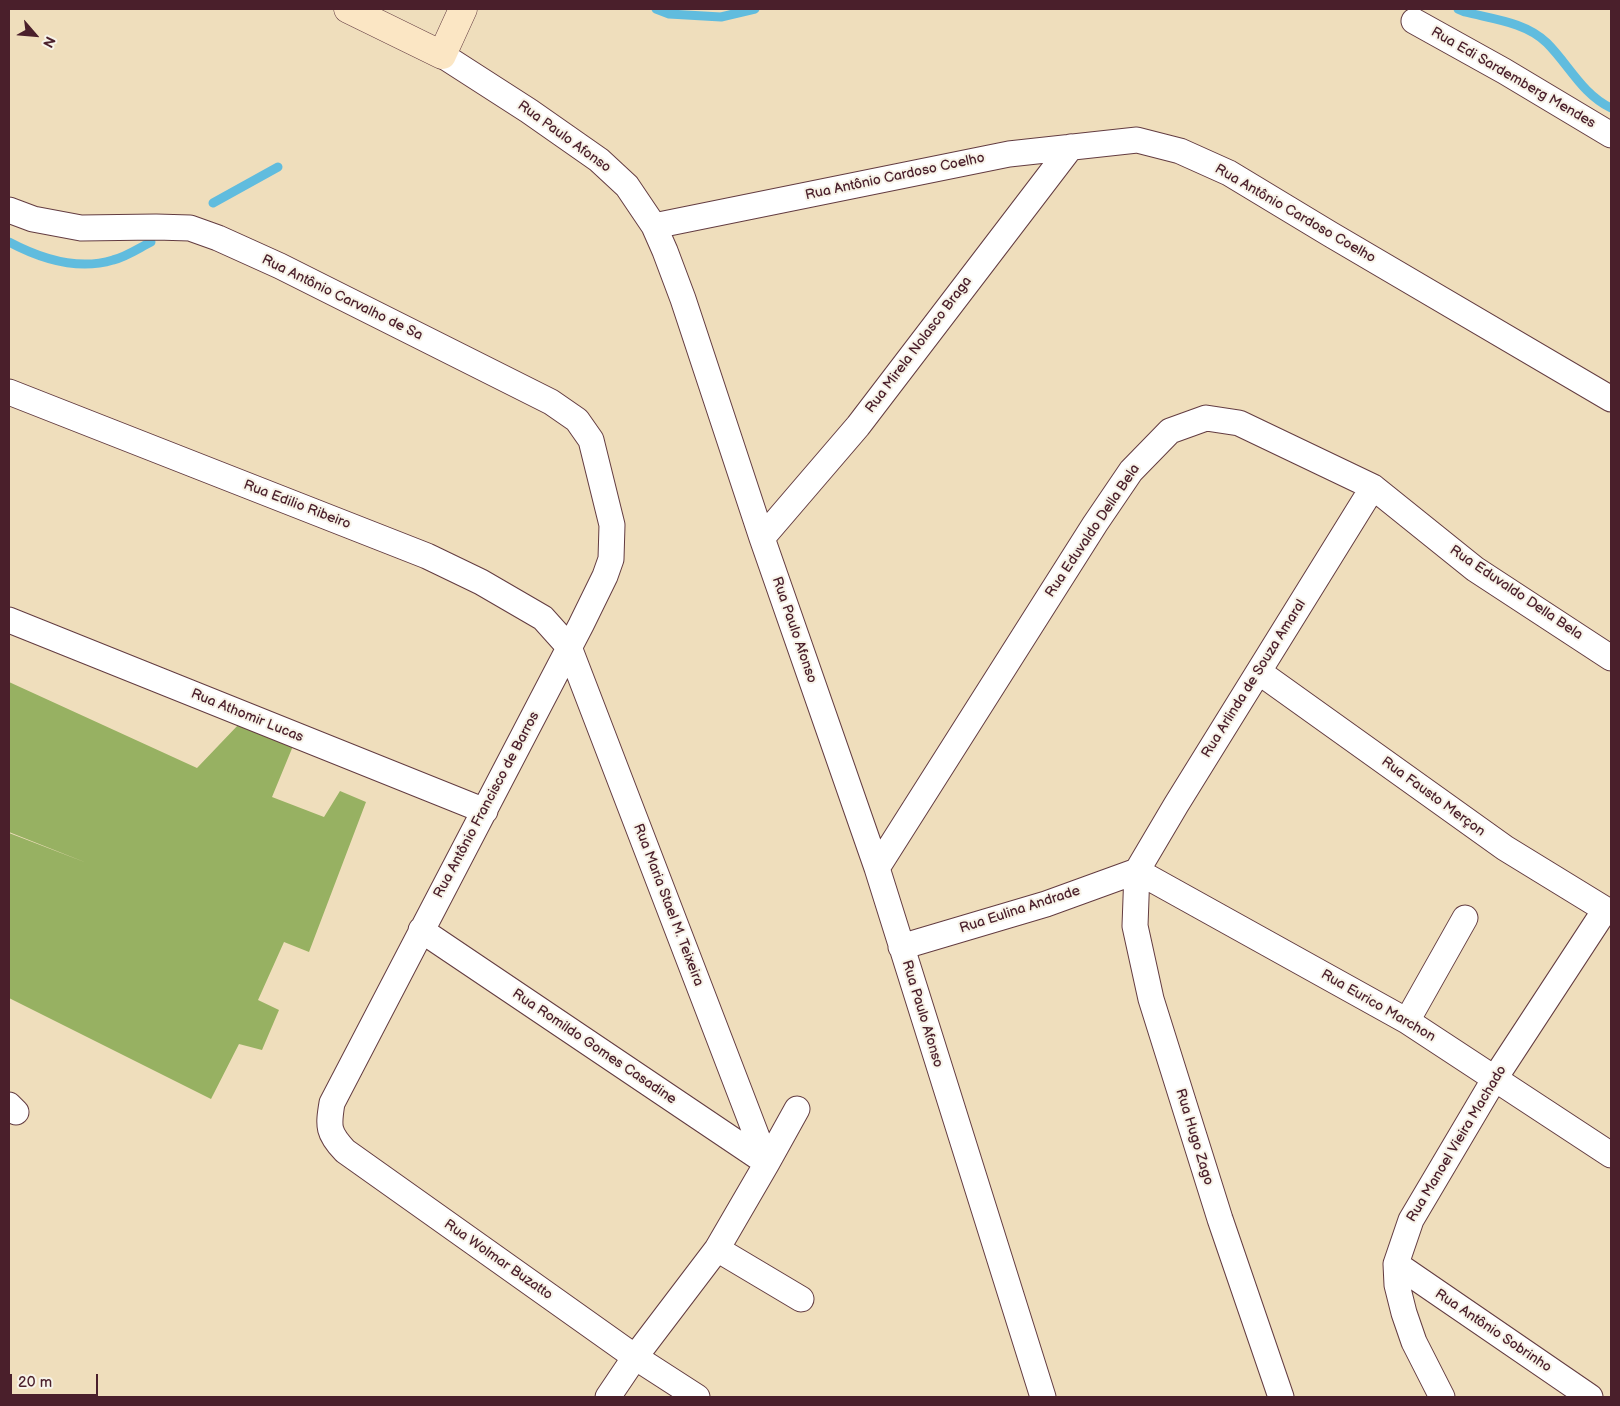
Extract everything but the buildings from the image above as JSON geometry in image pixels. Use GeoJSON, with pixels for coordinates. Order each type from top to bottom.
{"type":"FeatureCollection","features":[{"type":"Feature","properties":{"kind":"street","name":"Rua Paulo Afonso"},"geometry":{"type":"LineString","coordinates":[[348,9],[442,55],[529,111],[599,160],[627,186],[654,226],[665,250],[762,538],[877,868],[1043,1397]]}},
{"type":"Feature","properties":{"kind":"street"},"geometry":{"type":"LineString","coordinates":[[442,55],[463,9]]}},
{"type":"Feature","properties":{"kind":"street","name":"Rua Edi Sardemberg Mendes"},"geometry":{"type":"LineString","coordinates":[[1414,21],[1504,71],[1611,135]]}},
{"type":"Feature","properties":{"kind":"street","name":"Rua Antônio Cardoso Coelho"},"geometry":{"type":"LineString","coordinates":[[654,226],[1010,154],[1137,140],[1180,151],[1229,173],[1611,399]]}},
{"type":"Feature","properties":{"kind":"street","name":"Rua Mirela Nolasco Braga"},"geometry":{"type":"LineString","coordinates":[[762,538],[858,426],[1071,147]]}},
{"type":"Feature","properties":{"kind":"street","name":"Rua Antônio Carvalho de Sa"},"geometry":{"type":"LineString","coordinates":[[9,210],[33,219],[82,228],[190,228],[218,238],[280,266],[551,402],[577,420],[591,440],[606,500]]}},
{"type":"Feature","properties":{"kind":"street","name":"Rua Edilio Ribeiro"},"geometry":{"type":"LineString","coordinates":[[9,392],[427,556],[481,582],[543,618],[569,647]]}},
{"type":"Feature","properties":{"kind":"street","name":"Rua Eduvaldo Della Bela"},"geometry":{"type":"LineString","coordinates":[[877,868],[1131,471],[1170,431],[1206,418],[1239,423],[1372,487],[1475,569],[1611,658]]}},
{"type":"Feature","properties":{"kind":"street","name":"Rua Arlinda de Souza Amaral"},"geometry":{"type":"LineString","coordinates":[[1137,871],[1372,487]]}},
{"type":"Feature","properties":{"kind":"street","name":"Rua Antônio Francisco de Barros"},"geometry":{"type":"LineString","coordinates":[[332,1103],[582,625],[605,576],[611,559],[612,525],[606,500]]}},
{"type":"Feature","properties":{"kind":"street","name":"Rua Athomir Lucas"},"geometry":{"type":"LineString","coordinates":[[9,620],[485,811]]}},
{"type":"Feature","properties":{"kind":"street","name":"Rua Maria Stael M. Teixeira"},"geometry":{"type":"LineString","coordinates":[[569,647],[768,1163]]}},
{"type":"Feature","properties":{"kind":"street","name":"Rua Fausto Merçon"},"geometry":{"type":"LineString","coordinates":[[1259,672],[1505,848],[1608,912]]}},
{"type":"Feature","properties":{"kind":"street","name":"Rua Eulina Andrade"},"geometry":{"type":"LineString","coordinates":[[902,947],[1046,904],[1137,871]]}},
{"type":"Feature","properties":{"kind":"street","name":"Rua Eurico Marchon"},"geometry":{"type":"LineString","coordinates":[[1137,871],[1407,1021],[1611,1155]]}},
{"type":"Feature","properties":{"kind":"street","name":"Rua Hugo Zago"},"geometry":{"type":"LineString","coordinates":[[1137,871],[1135,926],[1152,999],[1220,1219],[1281,1397]]}},
{"type":"Feature","properties":{"kind":"street","name":"Rua Manoel Vieira Machado"},"geometry":{"type":"LineString","coordinates":[[1442,1397],[1414,1342],[1397,1285],[1396,1264],[1411,1220],[1496,1078],[1608,912]]}},
{"type":"Feature","properties":{"kind":"street"},"geometry":{"type":"LineString","coordinates":[[1407,1021],[1466,918]]}},
{"type":"Feature","properties":{"kind":"street","name":"Rua Romildo Gomes Casadine"},"geometry":{"type":"LineString","coordinates":[[421,930],[768,1163]]}},
{"type":"Feature","properties":{"kind":"street","name":"Rua Wolmar Buzatto"},"geometry":{"type":"LineString","coordinates":[[332,1103],[329,1121],[332,1138],[345,1151],[636,1358],[697,1397]]}},
{"type":"Feature","properties":{"kind":"street"},"geometry":{"type":"LineString","coordinates":[[608,1397],[717,1249],[768,1163],[797,1109]]}},
{"type":"Feature","properties":{"kind":"street"},"geometry":{"type":"LineString","coordinates":[[717,1249],[801,1299]]}},
{"type":"Feature","properties":{"kind":"street","name":"Rua Antônio Sobrinho"},"geometry":{"type":"LineString","coordinates":[[1396,1264],[1590,1397]]}},
{"type":"Feature","properties":{"kind":"green space"},"geometry":{"type":"Polygon","coordinates":[[[9,682],[197,768],[240,723],[293,746],[272,797],[324,817],[340,791],[366,802],[309,952],[284,942],[258,1000],[279,1010],[262,1050],[239,1044],[211,1099],[9,998],[9,833],[87,863],[9,832],[9,682]]]}},
{"type":"Feature","properties":{"kind":"waterway"},"geometry":{"type":"LineString","coordinates":[[656,9],[669,14],[721,17],[755,9]]}},
{"type":"Feature","properties":{"kind":"waterway"},"geometry":{"type":"LineString","coordinates":[[1458,9],[1519,26],[1539,36],[1584,87],[1611,108]]}},
{"type":"Feature","properties":{"kind":"waterway"},"geometry":{"type":"LineString","coordinates":[[213,203],[278,167]]}},
{"type":"Feature","properties":{"kind":"waterway"},"geometry":{"type":"LineString","coordinates":[[9,242],[34,254],[59,262],[73,264],[100,263],[118,259],[151,242]]}}]}
